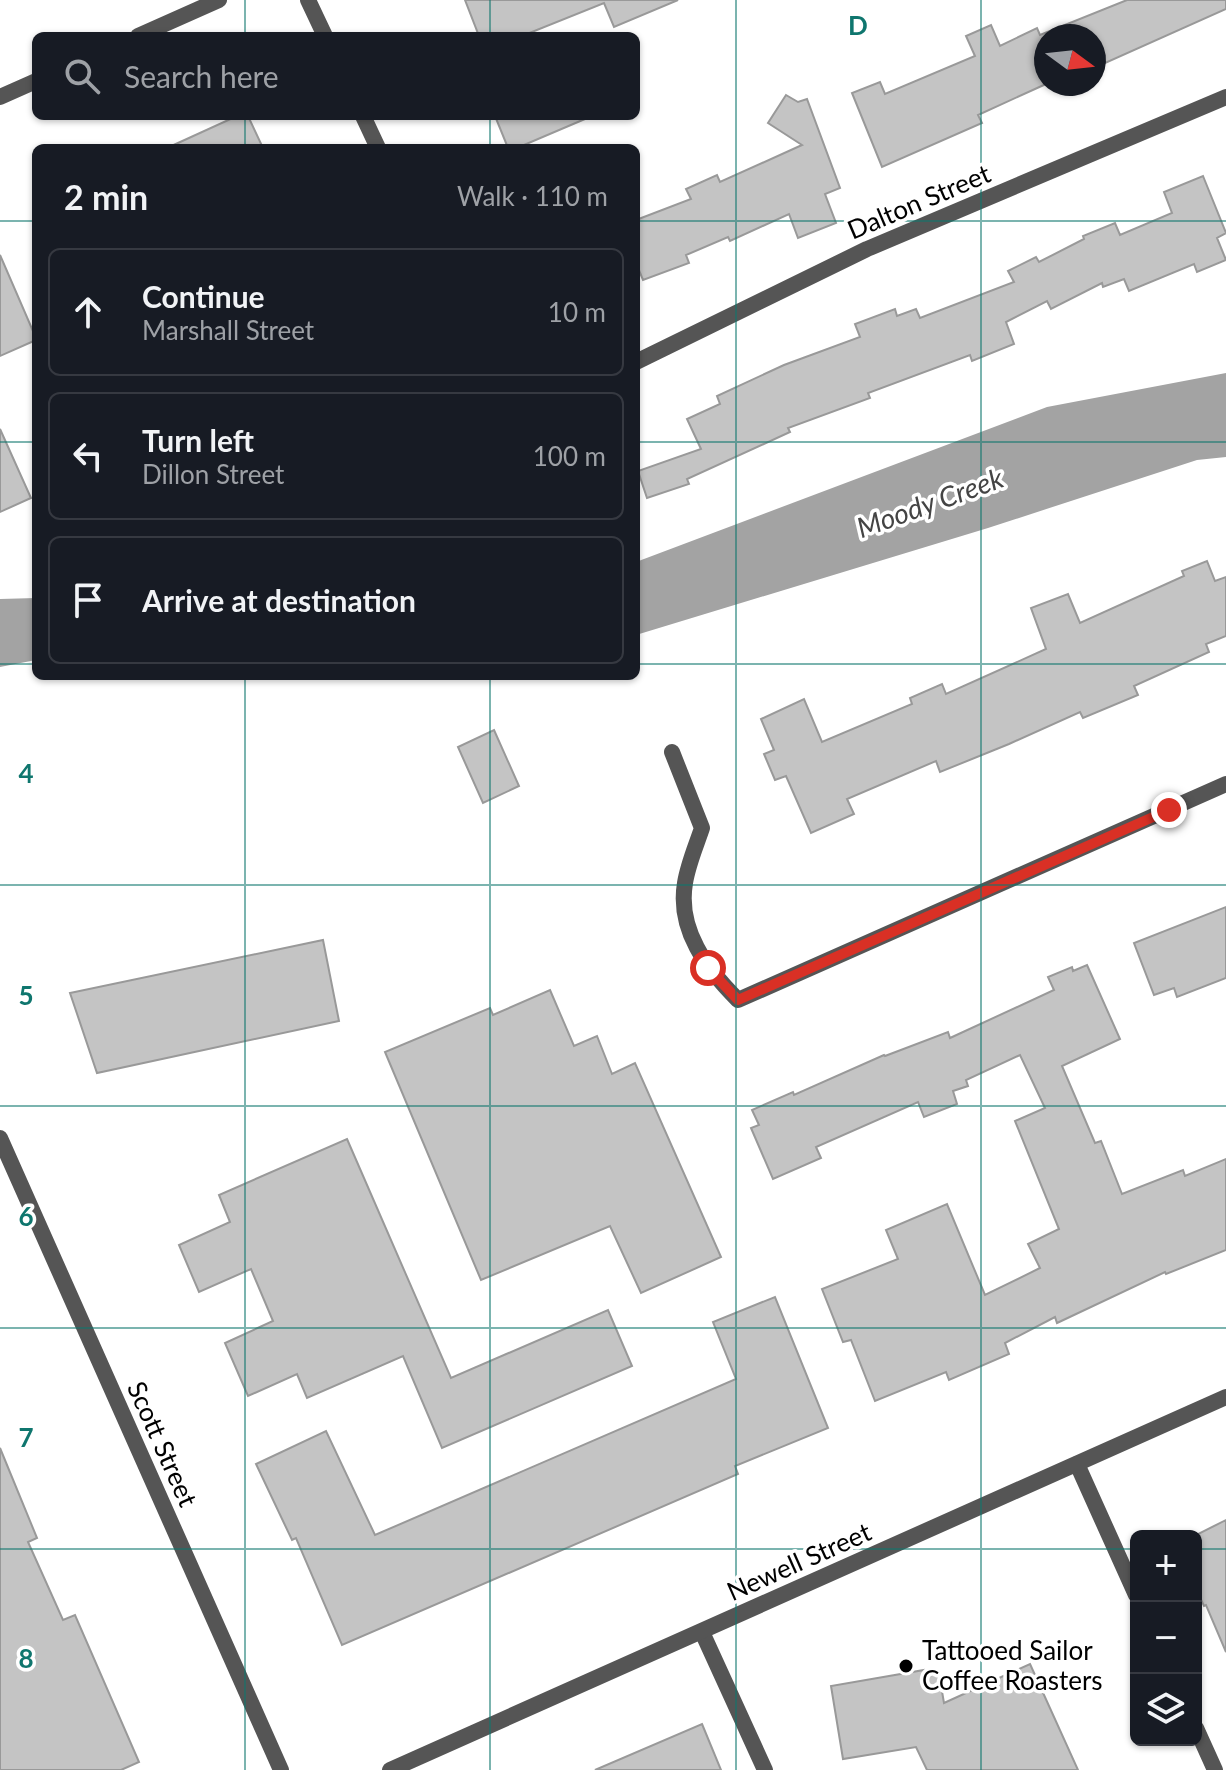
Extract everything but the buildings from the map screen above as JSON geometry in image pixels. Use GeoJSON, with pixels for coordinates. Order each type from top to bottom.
{"type":"FeatureCollection","features":[{"type":"Feature","properties":{"kind":"street"},"geometry":{"type":"LineString","coordinates":[[147,32],[219,0]]}},
{"type":"Feature","properties":{"kind":"street"},"geometry":{"type":"LineString","coordinates":[[308,0],[323,32]]}},
{"type":"Feature","properties":{"kind":"street"},"geometry":{"type":"LineString","coordinates":[[0,97],[32,83]]}},
{"type":"Feature","properties":{"kind":"street","name":"Dalton Street"},"geometry":{"type":"LineString","coordinates":[[640,360],[867,249],[1226,97]]}},
{"type":"Feature","properties":{"kind":"street"},"geometry":{"type":"LineString","coordinates":[[365,120],[376,144]]}},
{"type":"Feature","properties":{"kind":"street"},"geometry":{"type":"LineString","coordinates":[[672,752],[702,828],[684,887],[687,921],[708,968],[738,1000],[1226,784]]}},
{"type":"Feature","properties":{"kind":"street","name":"Scott Street"},"geometry":{"type":"LineString","coordinates":[[0,1138],[281,1770]]}},
{"type":"Feature","properties":{"kind":"street","name":"Newell Street"},"geometry":{"type":"LineString","coordinates":[[390,1770],[1226,1397]]}},
{"type":"Feature","properties":{"kind":"street"},"geometry":{"type":"LineString","coordinates":[[1077,1464],[1130,1582]]}},
{"type":"Feature","properties":{"kind":"street"},"geometry":{"type":"LineString","coordinates":[[702,1632],[765,1770]]}},
{"type":"Feature","properties":{"kind":"street"},"geometry":{"type":"LineString","coordinates":[[1202,1741],[1215,1770]]}},
{"type":"Feature","properties":{"kind":"water","name":"Moody Creek"},"geometry":{"type":"Polygon","coordinates":[[[1226,373],[1226,457],[1197,460],[988,528],[640,634],[640,560],[1047,407],[1226,373]]]}},
{"type":"Feature","properties":{"kind":"water"},"geometry":{"type":"Polygon","coordinates":[[[32,598],[32,661],[0,667],[0,599],[32,598]]]}},
{"type":"Feature","properties":{"kind":"place","name":"Tattooed Sailor Coffee Roasters"},"geometry":{"type":"Point","coordinates":[906,1666]}},
{"type":"Feature","properties":{"kind":"route"},"geometry":{"type":"LineString","coordinates":[[708,968],[738,1000],[1169,810]]}}]}
